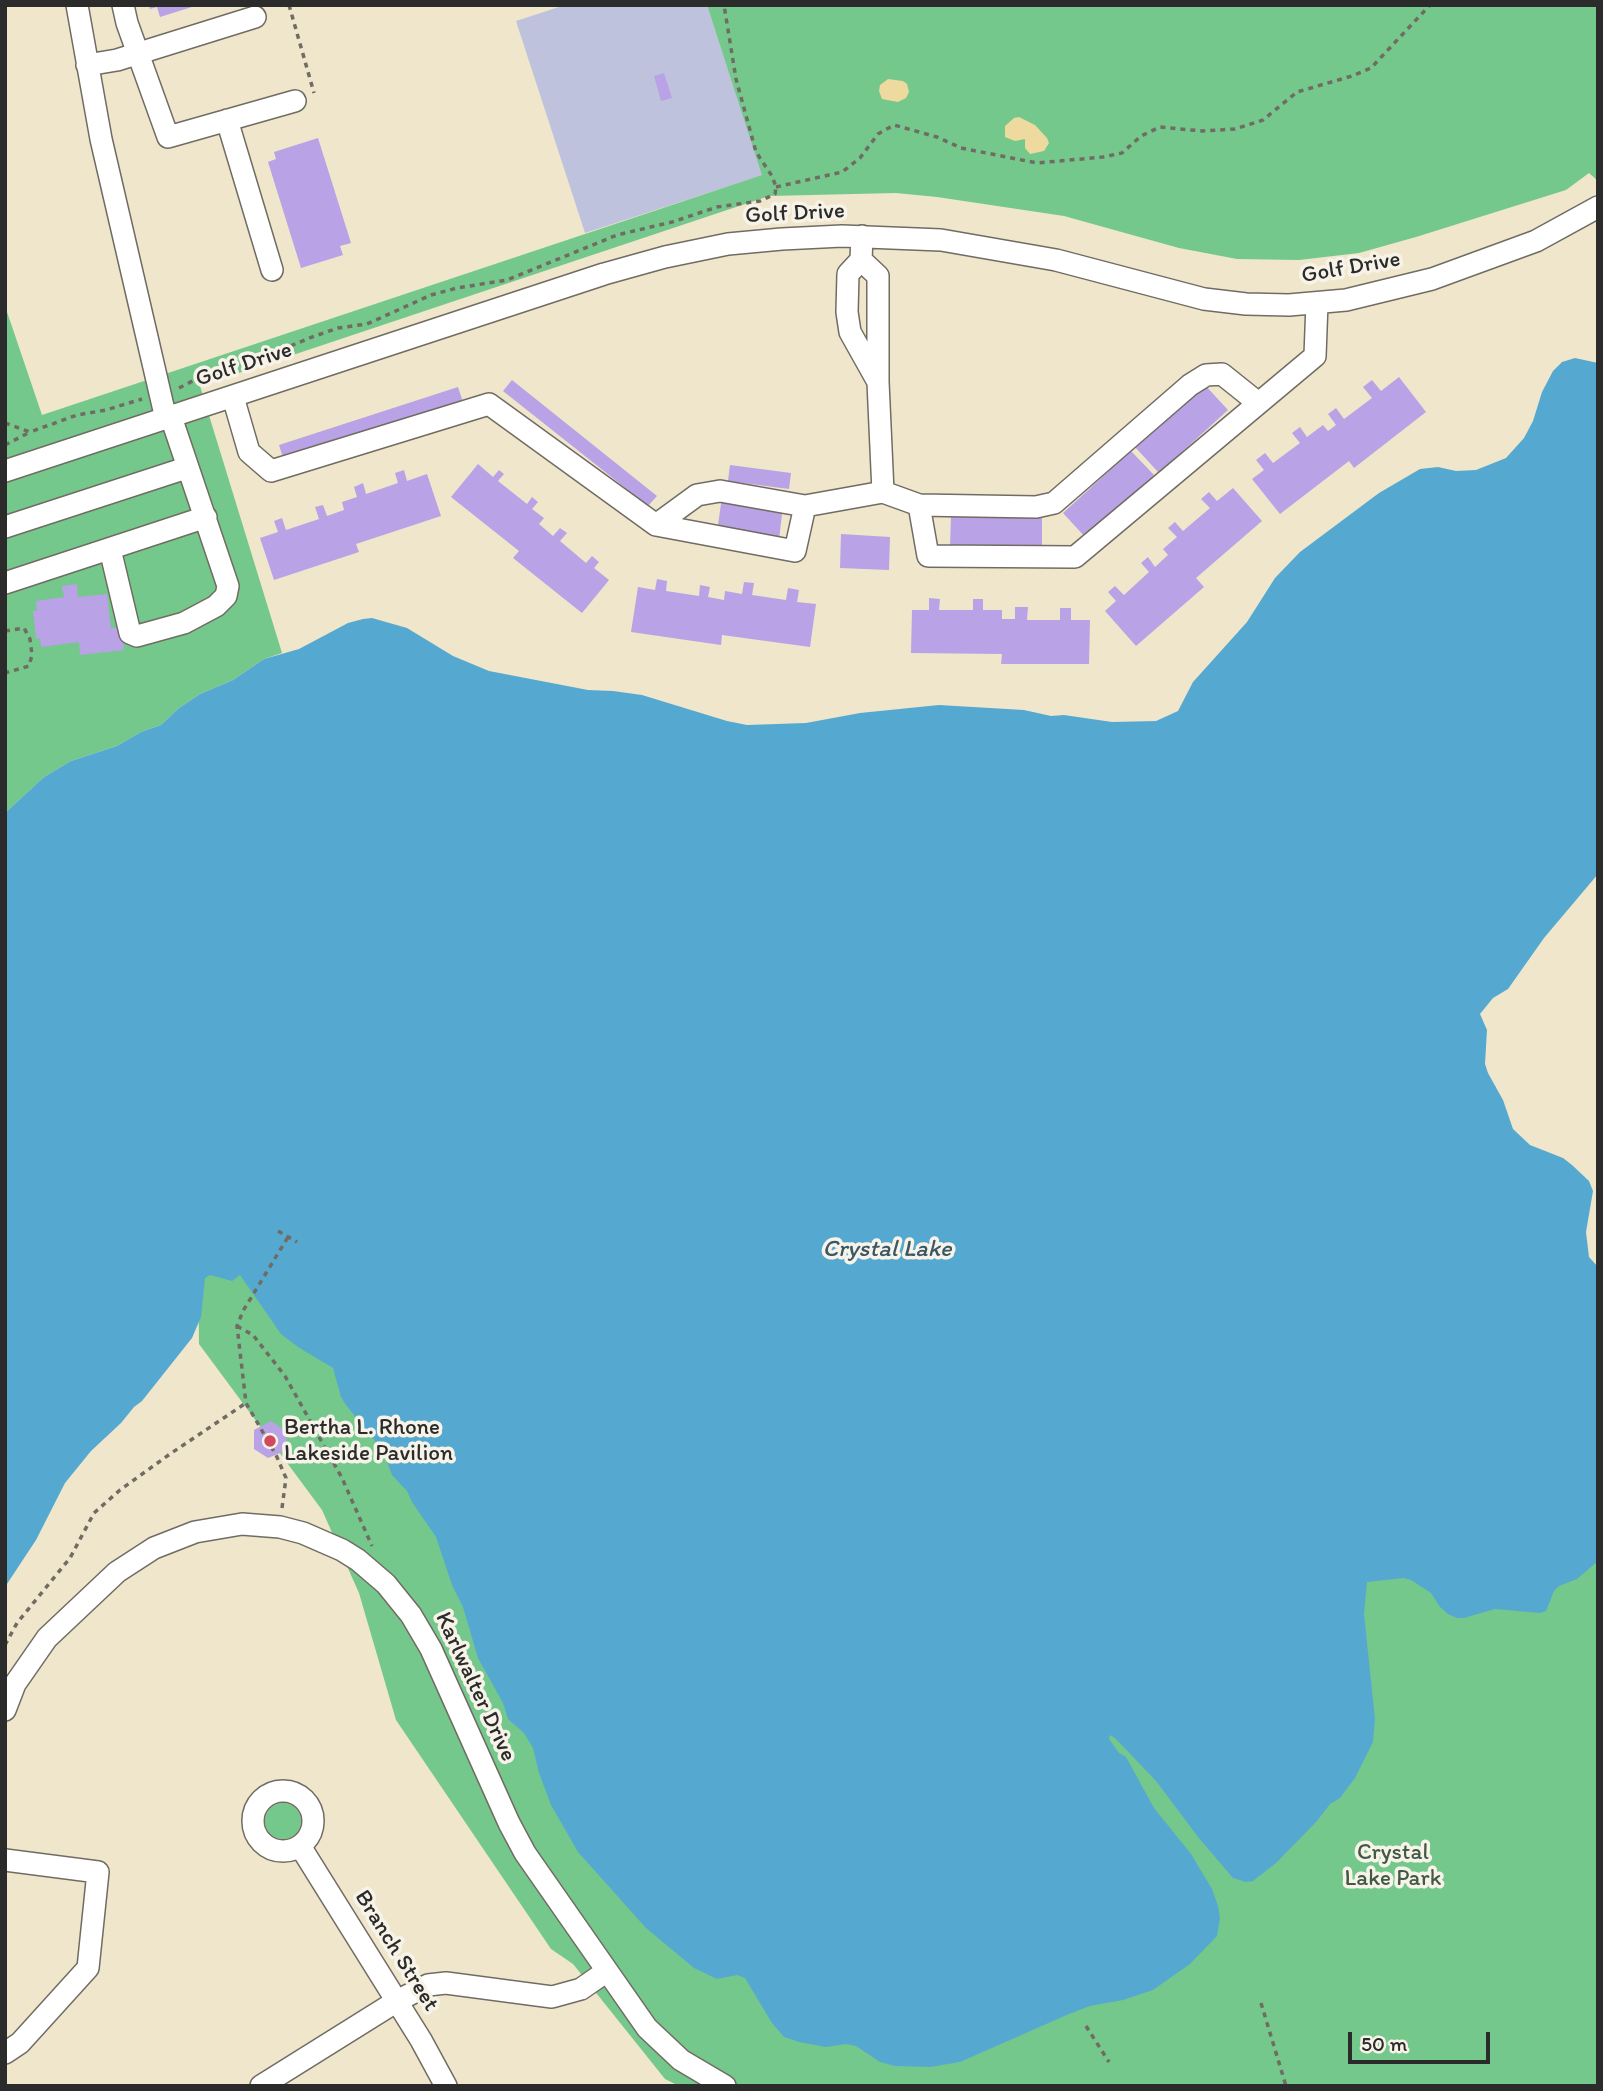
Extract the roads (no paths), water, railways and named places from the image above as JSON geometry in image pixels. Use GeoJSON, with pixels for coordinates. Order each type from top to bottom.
{"type":"FeatureCollection","features":[{"type":"Feature","properties":{"kind":"street"},"geometry":{"type":"LineString","coordinates":[[77,5],[101,139],[168,418],[206,517],[228,586],[226,596],[216,606],[184,623],[137,636],[130,633],[110,549]]}},
{"type":"Feature","properties":{"kind":"street"},"geometry":{"type":"LineString","coordinates":[[123,5],[168,137],[295,101]]}},
{"type":"Feature","properties":{"kind":"street"},"geometry":{"type":"LineString","coordinates":[[87,65],[117,61],[255,17]]}},
{"type":"Feature","properties":{"kind":"street"},"geometry":{"type":"LineString","coordinates":[[227,120],[272,270]]}},
{"type":"Feature","properties":{"kind":"street","name":"Golf Drive"},"geometry":{"type":"LineString","coordinates":[[5,471],[650,261],[690,251],[755,241],[862,236],[941,240],[1056,260],[1211,300],[1260,304],[1317,303],[1375,294],[1456,271],[1536,241],[1598,207]]}},
{"type":"Feature","properties":{"kind":"street"},"geometry":{"type":"LineString","coordinates":[[862,236],[861,260],[848,274],[847,312],[850,332],[878,382]]}},
{"type":"Feature","properties":{"kind":"street"},"geometry":{"type":"LineString","coordinates":[[861,260],[878,276],[878,382],[883,492]]}},
{"type":"Feature","properties":{"kind":"street"},"geometry":{"type":"LineString","coordinates":[[919,505],[928,556],[1075,557],[1256,402],[1315,356],[1317,303]]}},
{"type":"Feature","properties":{"kind":"street"},"geometry":{"type":"LineString","coordinates":[[656,525],[697,495],[720,491],[805,506],[883,492],[919,505],[1036,507],[1054,503],[1190,385],[1206,375],[1222,374],[1256,402]]}},
{"type":"Feature","properties":{"kind":"street"},"geometry":{"type":"LineString","coordinates":[[233,397],[249,452],[271,471],[489,404],[656,525],[795,551],[805,506]]}},
{"type":"Feature","properties":{"kind":"street"},"geometry":{"type":"LineString","coordinates":[[5,527],[187,468]]}},
{"type":"Feature","properties":{"kind":"street"},"geometry":{"type":"LineString","coordinates":[[5,583],[206,517]]}},
{"type":"Feature","properties":{"kind":"street","name":"Karlwalter Drive"},"geometry":{"type":"LineString","coordinates":[[5,1710],[15,1684],[47,1638],[117,1572],[135,1559],[175,1538],[211,1528],[242,1524],[280,1527],[303,1533],[342,1550],[373,1572],[400,1599],[422,1632],[516,1838],[534,1868],[647,2028],[693,2068],[725,2086]]}},
{"type":"Feature","properties":{"kind":"street","name":"Branch Street"},"geometry":{"type":"LineString","coordinates":[[300,1846],[397,2001],[446,2086]]}},
{"type":"Feature","properties":{"kind":"street"},"geometry":{"type":"LineString","coordinates":[[5,1860],[97,1872],[88,1968],[20,2043],[5,2053]]}},
{"type":"Feature","properties":{"kind":"street"},"geometry":{"type":"LineString","coordinates":[[261,2086],[420,1989],[446,1983],[558,1996],[581,1989],[607,1971]]}},
{"type":"Feature","properties":{"kind":"water","name":"Crystal Lake"},"geometry":{"type":"Polygon","coordinates":[[[1575,358],[1598,363],[1598,874],[1544,938],[1508,989],[1493,998],[1480,1014],[1487,1030],[1485,1064],[1503,1100],[1513,1129],[1530,1145],[1563,1158],[1589,1181],[1593,1191],[1586,1232],[1589,1257],[1598,1267],[1598,1561],[1577,1579],[1559,1586],[1554,1591],[1546,1611],[1540,1613],[1495,1609],[1457,1618],[1440,1607],[1431,1593],[1411,1580],[1404,1578],[1367,1582],[1364,1614],[1375,1719],[1373,1742],[1355,1778],[1340,1798],[1330,1804],[1276,1863],[1253,1881],[1233,1878],[1156,1781],[1110,1735],[1109,1739],[1119,1753],[1126,1757],[1154,1808],[1191,1854],[1212,1889],[1218,1906],[1220,1918],[1217,1936],[1190,1964],[1153,1990],[1123,2000],[1090,2006],[960,2062],[930,2067],[895,2066],[880,2062],[856,2046],[846,2044],[826,2047],[784,2037],[772,2023],[745,1978],[737,1975],[717,1979],[694,1968],[646,1928],[578,1852],[551,1805],[533,1748],[524,1733],[508,1719],[503,1703],[478,1658],[463,1607],[452,1585],[436,1537],[407,1491],[392,1475],[383,1451],[341,1397],[333,1368],[281,1334],[240,1275],[232,1281],[210,1275],[205,1278],[201,1317],[192,1338],[142,1401],[91,1451],[65,1483],[36,1540],[5,1587],[5,813],[44,777],[71,761],[117,746],[141,732],[161,725],[179,708],[200,694],[233,680],[264,659],[299,649],[348,623],[372,618],[407,628],[453,656],[489,671],[588,690],[642,695],[747,725],[806,723],[860,713],[939,705],[1024,710],[1051,716],[1064,715],[1112,722],[1156,721],[1178,711],[1193,682],[1247,622],[1275,578],[1300,552],[1379,493],[1420,469],[1438,467],[1456,471],[1476,470],[1506,458],[1524,438],[1553,371],[1562,362],[1575,358]]]}},
{"type":"Feature","properties":{"kind":"place","name":"Bertha L. Rhone Lakeside Pavilion"},"geometry":{"type":"Point","coordinates":[270,1441]}},
{"type":"Feature","properties":{"kind":"park label","name":"Crystal Lake Park"},"geometry":{"type":"Point","coordinates":[1393,1866]}}]}
